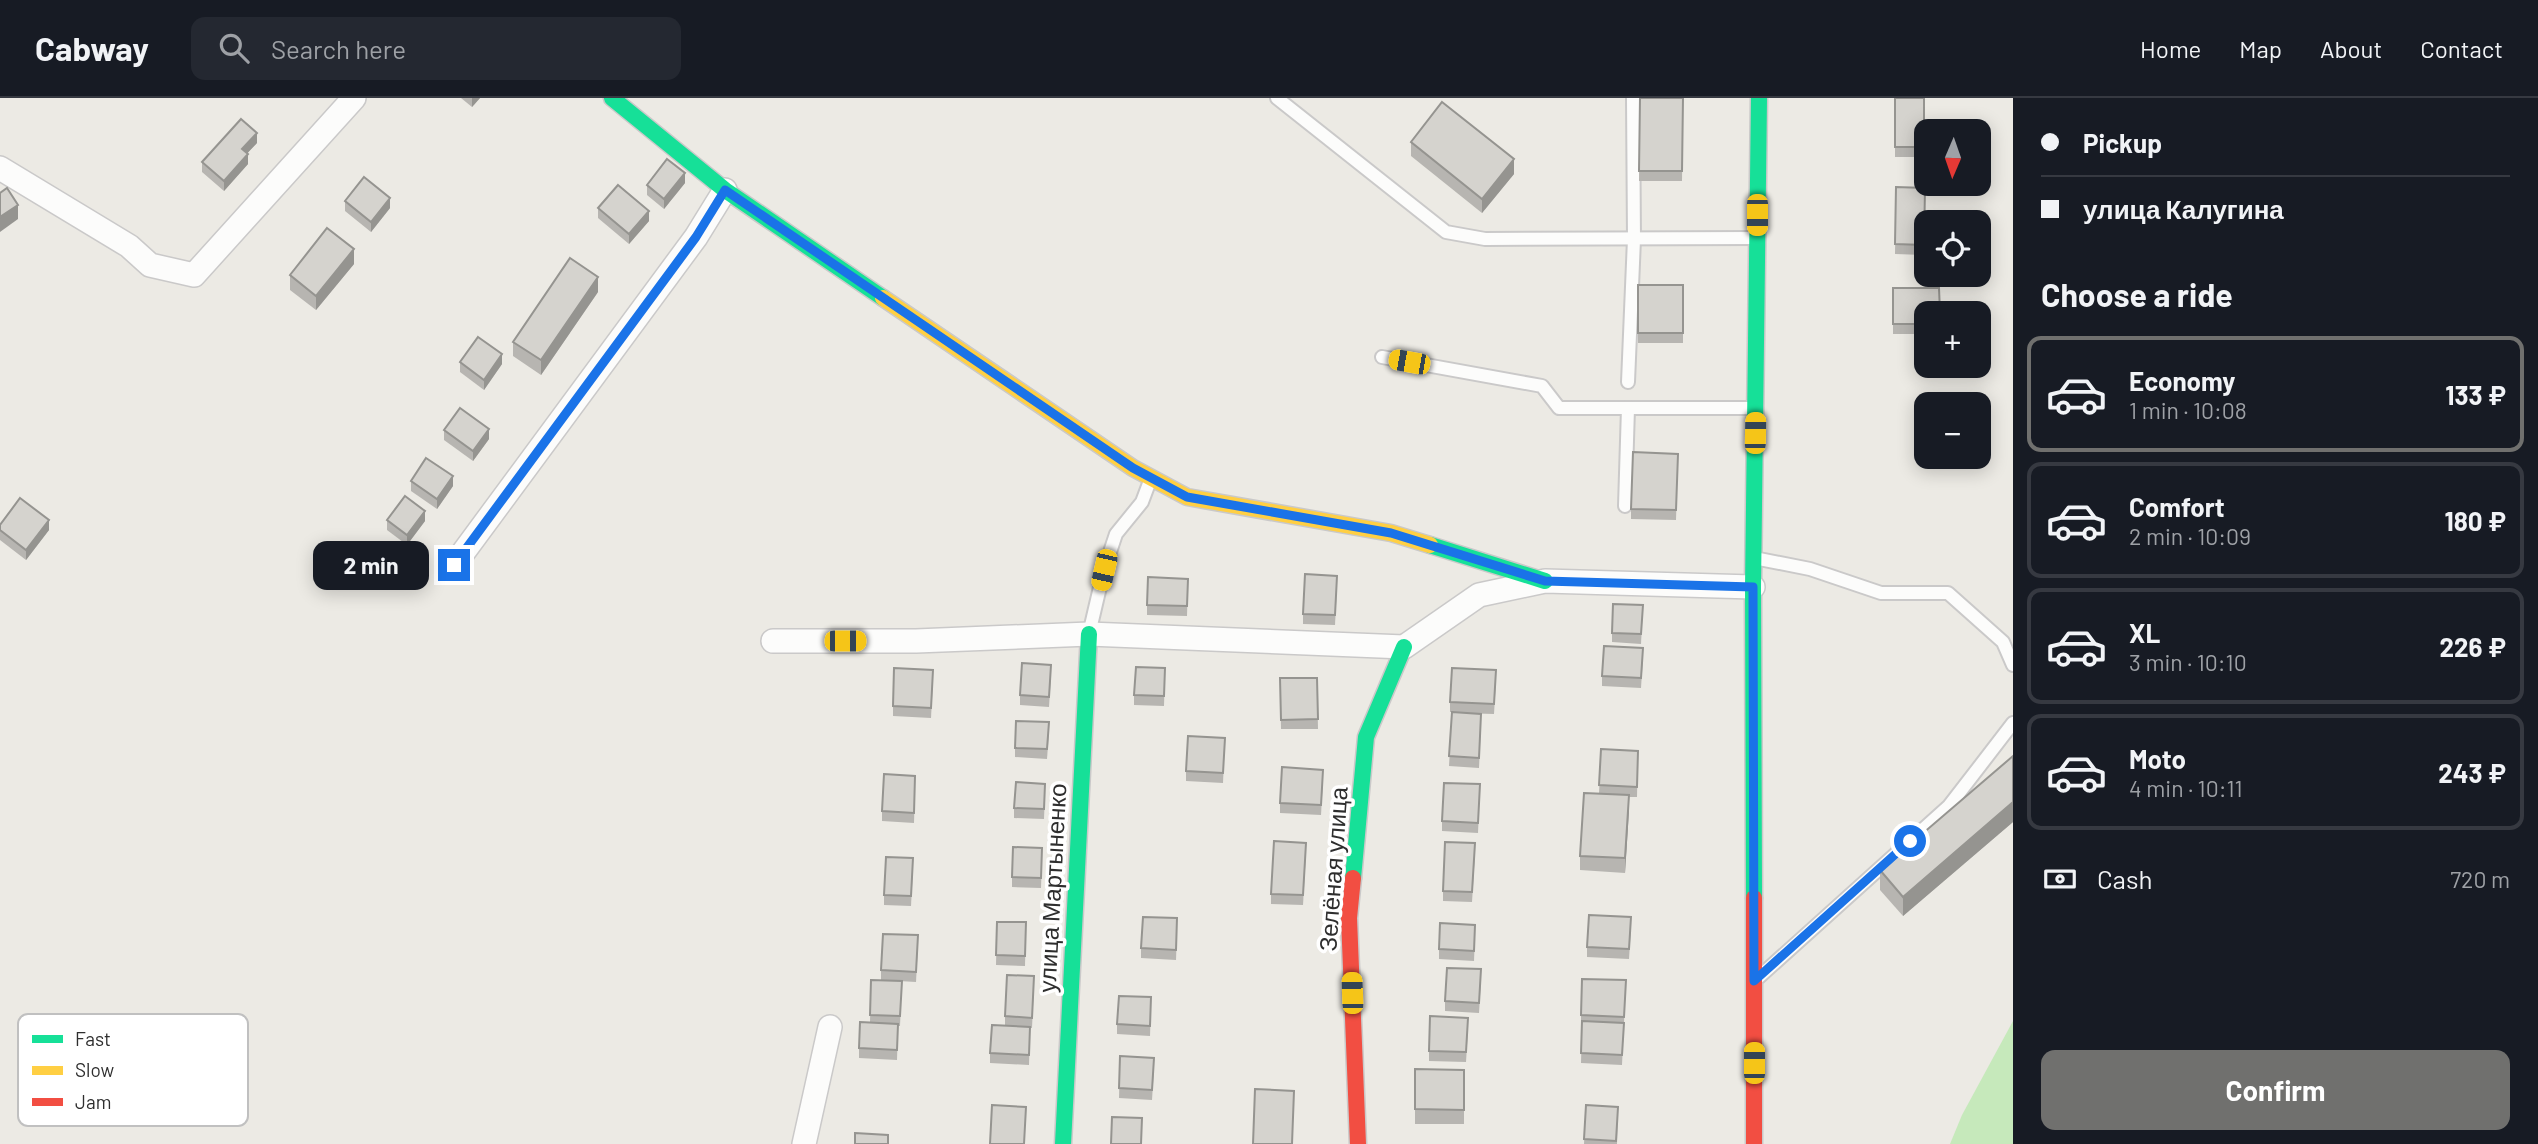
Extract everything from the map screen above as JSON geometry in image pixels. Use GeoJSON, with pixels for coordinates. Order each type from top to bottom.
{"type":"FeatureCollection","features":[{"type":"Feature","properties":{"kind":"street"},"geometry":{"type":"LineString","coordinates":[[0,168],[129,246],[150,265],[194,275],[354,98]]}},
{"type":"Feature","properties":{"kind":"street"},"geometry":{"type":"LineString","coordinates":[[612,98],[725,190],[1133,468],[1187,497],[1391,533],[1545,581]]}},
{"type":"Feature","properties":{"kind":"street"},"geometry":{"type":"LineString","coordinates":[[1754,1144],[1753,558],[1759,98]]}},
{"type":"Feature","properties":{"kind":"street"},"geometry":{"type":"LineString","coordinates":[[454,565],[696,237],[725,190]]}},
{"type":"Feature","properties":{"kind":"street"},"geometry":{"type":"LineString","coordinates":[[772,640],[916,641],[1089,635],[1404,647],[1479,595],[1545,581],[1753,587]]}},
{"type":"Feature","properties":{"kind":"street","name":"улица Мартыненко"},"geometry":{"type":"LineString","coordinates":[[1063,1144],[1089,635]]}},
{"type":"Feature","properties":{"kind":"street","name":"Зелёная улица"},"geometry":{"type":"LineString","coordinates":[[1358,1144],[1351,904],[1366,737],[1404,647]]}},
{"type":"Feature","properties":{"kind":"street"},"geometry":{"type":"LineString","coordinates":[[804,1144],[830,1027]]}},
{"type":"Feature","properties":{"kind":"lane"},"geometry":{"type":"LineString","coordinates":[[1277,98],[1446,232],[1485,239],[1757,238]]}},
{"type":"Feature","properties":{"kind":"lane"},"geometry":{"type":"LineString","coordinates":[[1628,382],[1634,239],[1633,98]]}},
{"type":"Feature","properties":{"kind":"lane"},"geometry":{"type":"LineString","coordinates":[[1382,357],[1542,387],[1559,408],[1755,408]]}},
{"type":"Feature","properties":{"kind":"lane"},"geometry":{"type":"LineString","coordinates":[[1625,506],[1628,408]]}},
{"type":"Feature","properties":{"kind":"lane"},"geometry":{"type":"LineString","coordinates":[[1089,635],[1104,570],[1116,534],[1143,502],[1151,478]]}},
{"type":"Feature","properties":{"kind":"lane"},"geometry":{"type":"LineString","coordinates":[[1753,558],[1810,569],[1881,593],[1948,593],[2003,642],[2013,665]]}},
{"type":"Feature","properties":{"kind":"lane"},"geometry":{"type":"LineString","coordinates":[[1754,981],[1949,806],[2013,723]]}},
{"type":"Feature","properties":{"kind":"green space"},"geometry":{"type":"Polygon","coordinates":[[[2013,1021],[2013,1144],[1950,1144],[1962,1115],[2013,1021]]]}},
{"type":"Feature","properties":{"kind":"building"},"geometry":{"type":"Polygon","coordinates":[[[1640,98],[1683,98],[1682,171],[1639,171],[1640,98]]]}},
{"type":"Feature","properties":{"kind":"building"},"geometry":{"type":"Polygon","coordinates":[[[1895,98],[1924,98],[1924,119],[1914,119],[1914,147],[1895,147],[1895,98]]]}},
{"type":"Feature","properties":{"kind":"building"},"geometry":{"type":"Polygon","coordinates":[[[1442,102],[1514,159],[1482,199],[1411,142],[1442,102]]]}},
{"type":"Feature","properties":{"kind":"building"},"geometry":{"type":"Polygon","coordinates":[[[241,119],[257,133],[242,149],[248,154],[224,181],[202,162],[241,119]]]}},
{"type":"Feature","properties":{"kind":"building"},"geometry":{"type":"Polygon","coordinates":[[[667,159],[685,173],[664,199],[647,185],[667,159]]]}},
{"type":"Feature","properties":{"kind":"building"},"geometry":{"type":"Polygon","coordinates":[[[364,177],[390,198],[371,222],[345,201],[364,177]]]}},
{"type":"Feature","properties":{"kind":"building"},"geometry":{"type":"Polygon","coordinates":[[[618,185],[649,211],[629,234],[598,208],[618,185]]]}},
{"type":"Feature","properties":{"kind":"building"},"geometry":{"type":"Polygon","coordinates":[[[1896,187],[1914,188],[1914,196],[1925,196],[1925,210],[1914,210],[1914,245],[1895,244],[1896,187]]]}},
{"type":"Feature","properties":{"kind":"building"},"geometry":{"type":"Polygon","coordinates":[[[7,188],[18,205],[0,217],[0,193],[7,188]]]}},
{"type":"Feature","properties":{"kind":"building"},"geometry":{"type":"Polygon","coordinates":[[[327,228],[354,249],[316,296],[290,275],[327,228]]]}},
{"type":"Feature","properties":{"kind":"building"},"geometry":{"type":"Polygon","coordinates":[[[570,258],[598,277],[541,360],[513,342],[570,258]]]}},
{"type":"Feature","properties":{"kind":"building"},"geometry":{"type":"Polygon","coordinates":[[[1638,285],[1683,285],[1683,333],[1638,333],[1638,285]]]}},
{"type":"Feature","properties":{"kind":"building"},"geometry":{"type":"Polygon","coordinates":[[[1893,288],[1939,288],[1940,301],[1914,301],[1914,324],[1893,324],[1893,288]]]}},
{"type":"Feature","properties":{"kind":"building"},"geometry":{"type":"Polygon","coordinates":[[[478,337],[502,354],[484,380],[460,362],[478,337]]]}},
{"type":"Feature","properties":{"kind":"building"},"geometry":{"type":"Polygon","coordinates":[[[460,408],[489,429],[473,451],[444,430],[460,408]]]}},
{"type":"Feature","properties":{"kind":"building"},"geometry":{"type":"Polygon","coordinates":[[[1633,452],[1678,454],[1676,510],[1631,509],[1633,452]]]}},
{"type":"Feature","properties":{"kind":"building"},"geometry":{"type":"Polygon","coordinates":[[[426,458],[453,476],[437,499],[411,481],[426,458]]]}},
{"type":"Feature","properties":{"kind":"building"},"geometry":{"type":"Polygon","coordinates":[[[405,496],[425,511],[407,535],[387,520],[405,496]]]}},
{"type":"Feature","properties":{"kind":"building"},"geometry":{"type":"Polygon","coordinates":[[[20,498],[49,520],[26,550],[0,530],[0,525],[20,498]]]}},
{"type":"Feature","properties":{"kind":"building"},"geometry":{"type":"Polygon","coordinates":[[[1305,574],[1337,576],[1335,615],[1303,614],[1305,574]]]}},
{"type":"Feature","properties":{"kind":"building"},"geometry":{"type":"Polygon","coordinates":[[[1148,577],[1188,579],[1187,606],[1147,605],[1148,577]]]}},
{"type":"Feature","properties":{"kind":"building"},"geometry":{"type":"Polygon","coordinates":[[[1613,604],[1643,605],[1641,634],[1612,633],[1613,604]]]}},
{"type":"Feature","properties":{"kind":"building"},"geometry":{"type":"Polygon","coordinates":[[[1604,646],[1643,648],[1641,678],[1602,676],[1604,646]]]}},
{"type":"Feature","properties":{"kind":"building"},"geometry":{"type":"Polygon","coordinates":[[[1022,663],[1051,665],[1049,697],[1020,695],[1022,663]]]}},
{"type":"Feature","properties":{"kind":"building"},"geometry":{"type":"Polygon","coordinates":[[[1136,667],[1165,668],[1164,696],[1134,695],[1136,667]]]}},
{"type":"Feature","properties":{"kind":"building"},"geometry":{"type":"Polygon","coordinates":[[[894,668],[933,670],[931,708],[893,706],[894,668]]]}},
{"type":"Feature","properties":{"kind":"building"},"geometry":{"type":"Polygon","coordinates":[[[1452,668],[1496,670],[1494,704],[1450,702],[1452,668]]]}},
{"type":"Feature","properties":{"kind":"building"},"geometry":{"type":"Polygon","coordinates":[[[1280,678],[1317,678],[1318,719],[1281,720],[1280,678]]]}},
{"type":"Feature","properties":{"kind":"building"},"geometry":{"type":"Polygon","coordinates":[[[1452,712],[1481,714],[1479,758],[1449,756],[1452,712]]]}},
{"type":"Feature","properties":{"kind":"building"},"geometry":{"type":"Polygon","coordinates":[[[1016,721],[1049,722],[1047,749],[1015,748],[1016,721]]]}},
{"type":"Feature","properties":{"kind":"building"},"geometry":{"type":"Polygon","coordinates":[[[1188,736],[1225,738],[1223,773],[1186,771],[1188,736]]]}},
{"type":"Feature","properties":{"kind":"building"},"geometry":{"type":"Polygon","coordinates":[[[1601,749],[1638,751],[1637,787],[1599,785],[1601,749]]]}},
{"type":"Feature","properties":{"kind":"building"},"geometry":{"type":"Polygon","coordinates":[[[2013,756],[2013,802],[1903,897],[1880,870],[2013,756]]]}},
{"type":"Feature","properties":{"kind":"building"},"geometry":{"type":"Polygon","coordinates":[[[1282,767],[1323,770],[1321,805],[1280,803],[1282,767]]]}},
{"type":"Feature","properties":{"kind":"building"},"geometry":{"type":"Polygon","coordinates":[[[884,774],[915,776],[914,813],[882,811],[884,774]]]}},
{"type":"Feature","properties":{"kind":"building"},"geometry":{"type":"Polygon","coordinates":[[[1016,782],[1045,784],[1044,809],[1014,808],[1016,782]]]}},
{"type":"Feature","properties":{"kind":"building"},"geometry":{"type":"Polygon","coordinates":[[[1444,783],[1480,784],[1478,823],[1442,821],[1444,783]]]}},
{"type":"Feature","properties":{"kind":"building"},"geometry":{"type":"Polygon","coordinates":[[[1584,793],[1629,795],[1625,858],[1580,856],[1584,793]]]}},
{"type":"Feature","properties":{"kind":"building"},"geometry":{"type":"Polygon","coordinates":[[[1274,841],[1306,843],[1303,895],[1271,894],[1274,841]]]}},
{"type":"Feature","properties":{"kind":"building"},"geometry":{"type":"Polygon","coordinates":[[[1445,842],[1475,843],[1472,892],[1443,891],[1445,842]]]}},
{"type":"Feature","properties":{"kind":"building"},"geometry":{"type":"Polygon","coordinates":[[[1013,847],[1042,848],[1041,878],[1012,877],[1013,847]]]}},
{"type":"Feature","properties":{"kind":"building"},"geometry":{"type":"Polygon","coordinates":[[[886,857],[913,858],[911,896],[884,895],[886,857]]]}},
{"type":"Feature","properties":{"kind":"building"},"geometry":{"type":"Polygon","coordinates":[[[1589,915],[1631,917],[1629,949],[1587,947],[1589,915]]]}},
{"type":"Feature","properties":{"kind":"building"},"geometry":{"type":"Polygon","coordinates":[[[1143,917],[1177,918],[1176,950],[1141,948],[1143,917]]]}},
{"type":"Feature","properties":{"kind":"building"},"geometry":{"type":"Polygon","coordinates":[[[997,922],[1026,922],[1025,956],[996,955],[997,922]]]}},
{"type":"Feature","properties":{"kind":"building"},"geometry":{"type":"Polygon","coordinates":[[[1440,923],[1475,925],[1474,951],[1439,949],[1440,923]]]}},
{"type":"Feature","properties":{"kind":"building"},"geometry":{"type":"Polygon","coordinates":[[[883,934],[918,935],[916,972],[881,970],[883,934]]]}},
{"type":"Feature","properties":{"kind":"building"},"geometry":{"type":"Polygon","coordinates":[[[1447,968],[1481,969],[1479,1003],[1445,1001],[1447,968]]]}},
{"type":"Feature","properties":{"kind":"building"},"geometry":{"type":"Polygon","coordinates":[[[1007,975],[1034,976],[1032,1018],[1005,1016],[1007,975]]]}},
{"type":"Feature","properties":{"kind":"building"},"geometry":{"type":"Polygon","coordinates":[[[1582,979],[1626,980],[1624,1017],[1581,1015],[1582,979]]]}},
{"type":"Feature","properties":{"kind":"building"},"geometry":{"type":"Polygon","coordinates":[[[871,980],[902,981],[900,1016],[870,1015],[871,980]]]}},
{"type":"Feature","properties":{"kind":"building"},"geometry":{"type":"Polygon","coordinates":[[[1119,996],[1151,997],[1150,1026],[1117,1024],[1119,996]]]}},
{"type":"Feature","properties":{"kind":"building"},"geometry":{"type":"Polygon","coordinates":[[[1430,1016],[1468,1018],[1466,1052],[1429,1051],[1430,1016]]]}},
{"type":"Feature","properties":{"kind":"building"},"geometry":{"type":"Polygon","coordinates":[[[1582,1021],[1624,1023],[1622,1055],[1581,1053],[1582,1021]]]}},
{"type":"Feature","properties":{"kind":"building"},"geometry":{"type":"Polygon","coordinates":[[[860,1022],[898,1024],[897,1050],[859,1048],[860,1022]]]}},
{"type":"Feature","properties":{"kind":"building"},"geometry":{"type":"Polygon","coordinates":[[[992,1025],[1030,1027],[1029,1055],[990,1053],[992,1025]]]}},
{"type":"Feature","properties":{"kind":"building"},"geometry":{"type":"Polygon","coordinates":[[[1120,1056],[1154,1058],[1152,1090],[1119,1088],[1120,1056]]]}},
{"type":"Feature","properties":{"kind":"building"},"geometry":{"type":"Polygon","coordinates":[[[1415,1069],[1464,1070],[1464,1110],[1415,1109],[1415,1069]]]}},
{"type":"Feature","properties":{"kind":"building"},"geometry":{"type":"Polygon","coordinates":[[[1255,1089],[1294,1091],[1292,1144],[1253,1144],[1255,1089]]]}},
{"type":"Feature","properties":{"kind":"building"},"geometry":{"type":"Polygon","coordinates":[[[992,1105],[1026,1107],[1024,1144],[990,1144],[992,1105]]]}},
{"type":"Feature","properties":{"kind":"building"},"geometry":{"type":"Polygon","coordinates":[[[1586,1105],[1618,1107],[1616,1141],[1584,1139],[1586,1105]]]}},
{"type":"Feature","properties":{"kind":"building"},"geometry":{"type":"Polygon","coordinates":[[[1112,1117],[1142,1118],[1141,1144],[1111,1144],[1112,1117]]]}},
{"type":"Feature","properties":{"kind":"building"},"geometry":{"type":"Polygon","coordinates":[[[855,1133],[888,1135],[888,1144],[855,1144],[855,1133]]]}},
{"type":"Feature","properties":{"kind":"traffic: fast"},"geometry":{"type":"LineString","coordinates":[[612,98],[725,190],[883,298]]}},
{"type":"Feature","properties":{"kind":"traffic: fast"},"geometry":{"type":"LineString","coordinates":[[1754,898],[1753,587],[1759,98]]}},
{"type":"Feature","properties":{"kind":"traffic: fast"},"geometry":{"type":"LineString","coordinates":[[1430,545],[1545,581]]}},
{"type":"Feature","properties":{"kind":"traffic: fast"},"geometry":{"type":"LineString","coordinates":[[1063,1144],[1089,634]]}},
{"type":"Feature","properties":{"kind":"traffic: fast"},"geometry":{"type":"LineString","coordinates":[[1353,878],[1366,737],[1404,647]]}},
{"type":"Feature","properties":{"kind":"traffic: slow"},"geometry":{"type":"LineString","coordinates":[[883,298],[1133,468],[1187,497],[1391,533],[1430,545]]}},
{"type":"Feature","properties":{"kind":"traffic: jam"},"geometry":{"type":"LineString","coordinates":[[1353,878],[1349,918],[1358,1144]]}},
{"type":"Feature","properties":{"kind":"traffic: jam"},"geometry":{"type":"LineString","coordinates":[[1754,898],[1754,1144]]}},
{"type":"Feature","properties":{"kind":"route"},"geometry":{"type":"LineString","coordinates":[[454,565],[696,237],[725,190],[1133,468],[1187,497],[1391,533],[1545,581],[1753,587],[1754,981],[1910,841]]}}]}
